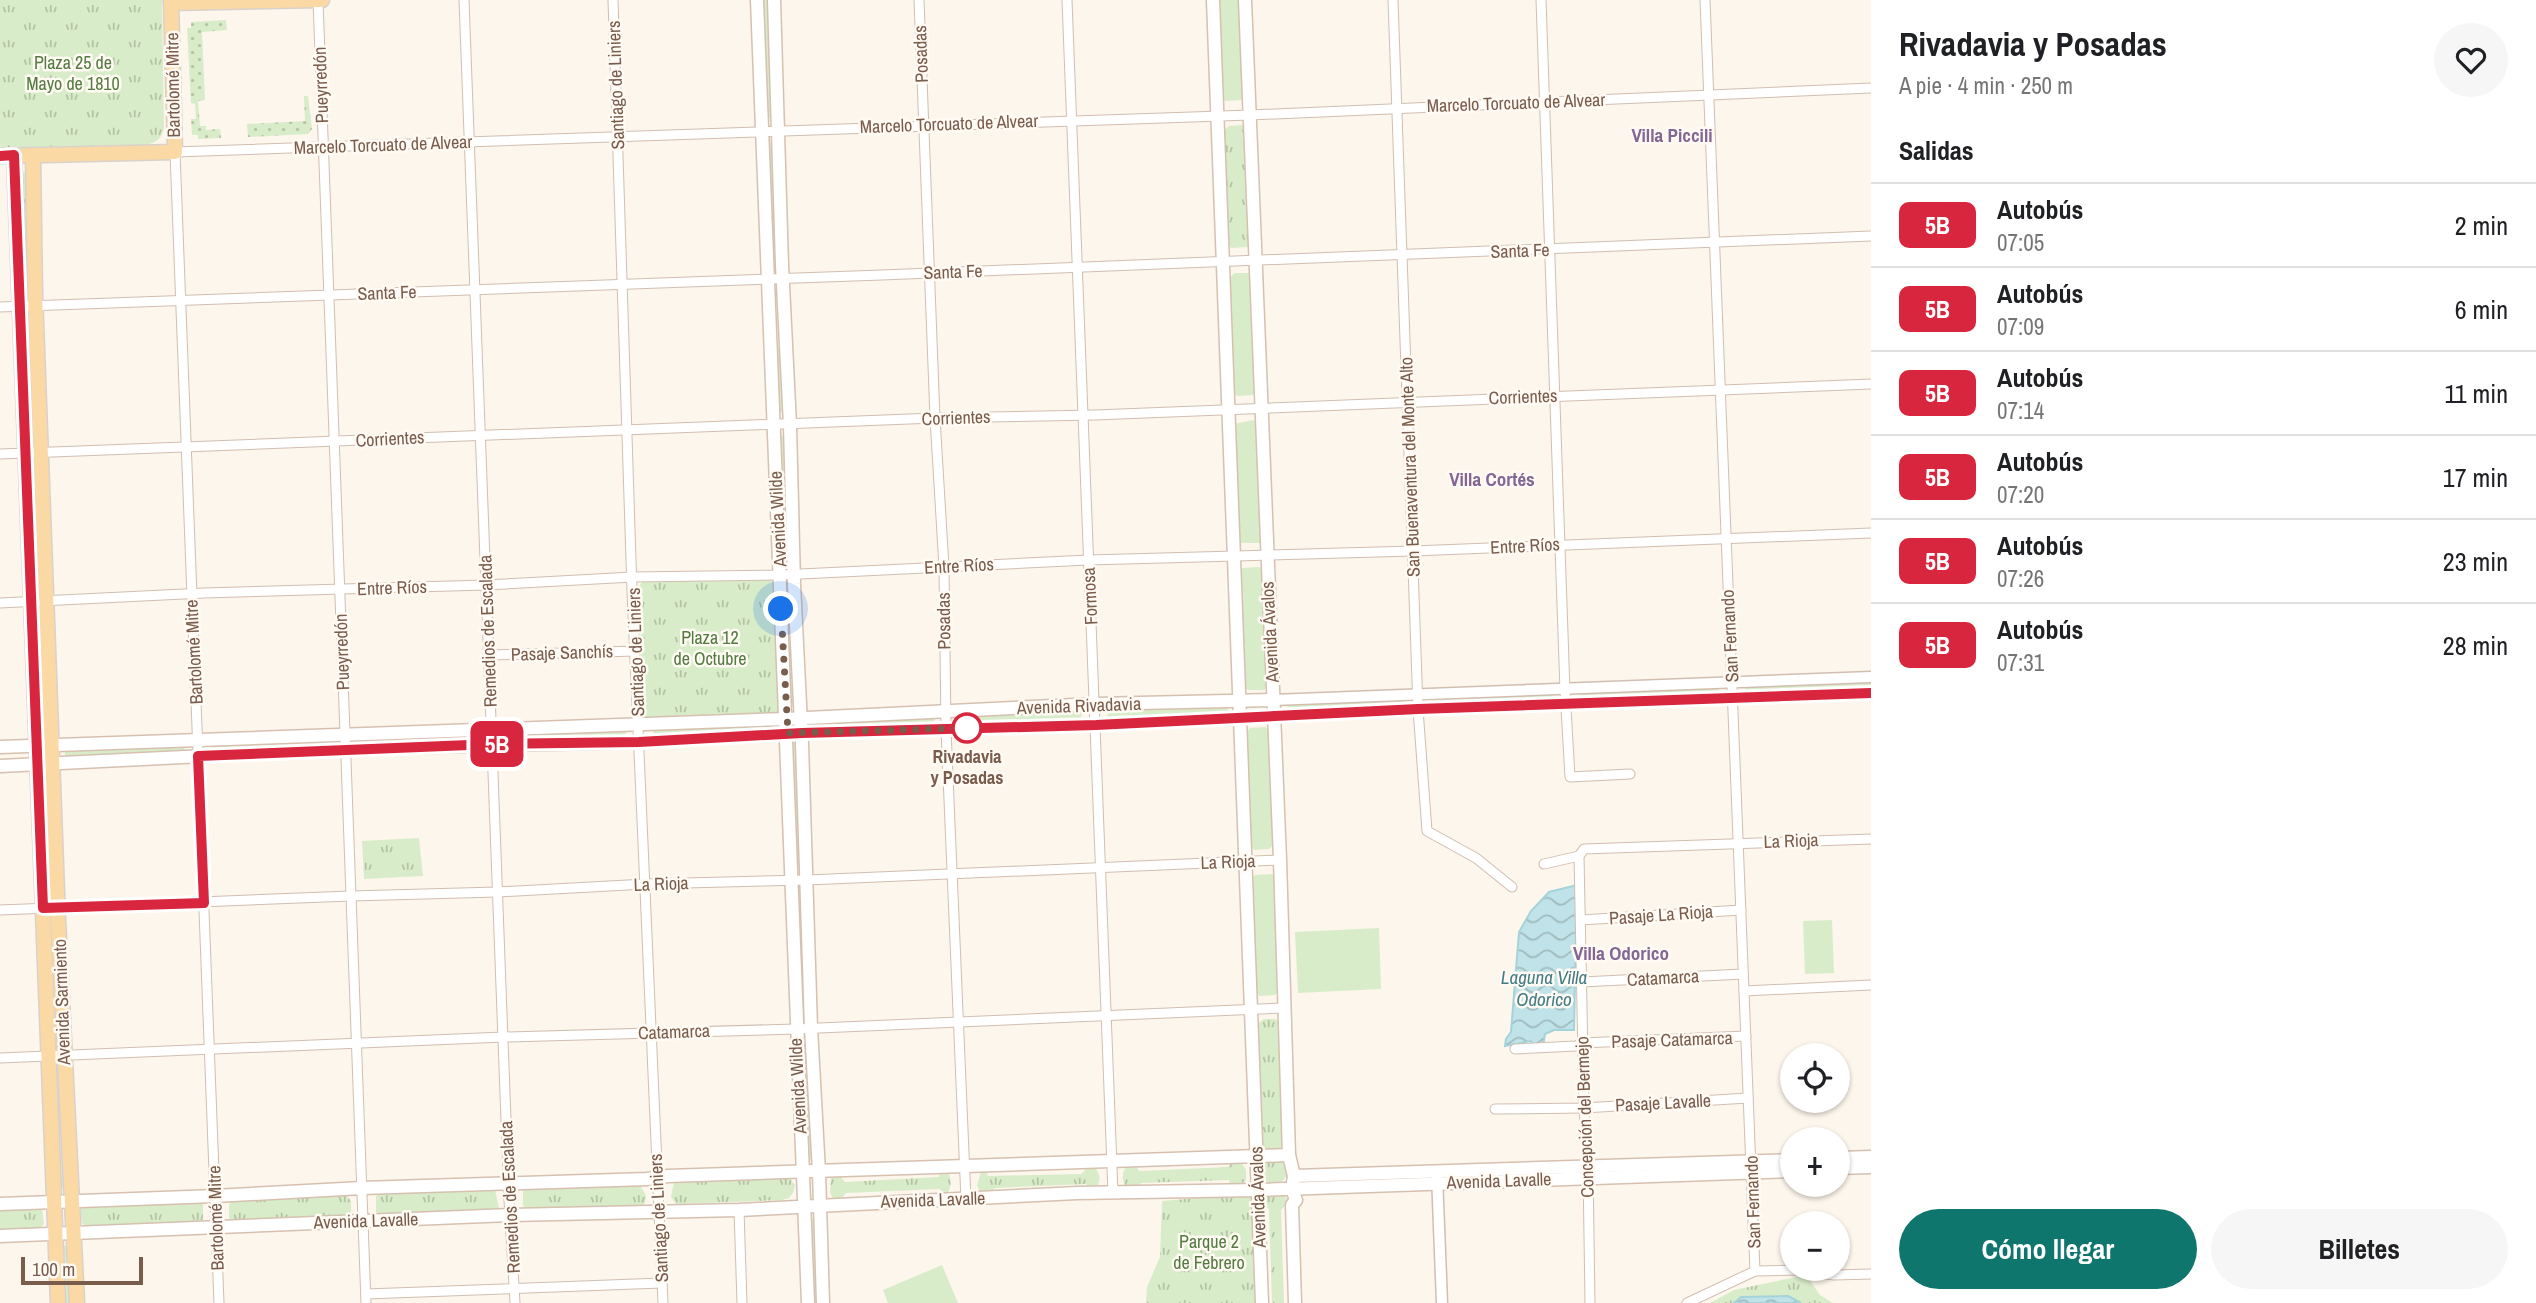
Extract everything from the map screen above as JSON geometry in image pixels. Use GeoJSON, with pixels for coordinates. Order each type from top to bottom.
{"type":"FeatureCollection","features":[{"type":"Feature","properties":{"kind":"main road"},"geometry":{"type":"LineString","coordinates":[[171,2],[319,0]]}},
{"type":"Feature","properties":{"kind":"main road","name":"Avenida Wilde"},"geometry":{"type":"LineString","coordinates":[[757,0],[788,733],[790,880],[808,1303]]}},
{"type":"Feature","properties":{"kind":"main road","name":"Avenida Wilde"},"geometry":{"type":"LineString","coordinates":[[774,0],[782,277],[823,1303]]}},
{"type":"Feature","properties":{"kind":"main road","name":"Avenida Ávalos"},"geometry":{"type":"LineString","coordinates":[[1213,0],[1262,1303]]}},
{"type":"Feature","properties":{"kind":"main road","name":"Avenida Ávalos"},"geometry":{"type":"LineString","coordinates":[[1245,0],[1280,860],[1289,1155],[1296,1200],[1292,1205],[1295,1303]]}},
{"type":"Feature","properties":{"kind":"main road","name":"Bartolomé Mitre"},"geometry":{"type":"LineString","coordinates":[[171,2],[175,152]]}},
{"type":"Feature","properties":{"kind":"main road","name":"Marcelo Torcuato de Alvear"},"geometry":{"type":"LineString","coordinates":[[18,155],[175,152]]}},
{"type":"Feature","properties":{"kind":"main road","name":"Avenida Sarmiento"},"geometry":{"type":"LineString","coordinates":[[18,155],[36,305],[53,763],[48,1056],[58,1303]]}},
{"type":"Feature","properties":{"kind":"main road","name":"Avenida Sarmiento"},"geometry":{"type":"LineString","coordinates":[[18,155],[20,306],[36,746],[64,1055],[77,1303]]}},
{"type":"Feature","properties":{"kind":"main road","name":"Avenida Rivadavia"},"geometry":{"type":"LineString","coordinates":[[0,747],[786,719],[1095,704],[1273,700]]}},
{"type":"Feature","properties":{"kind":"main road","name":"Avenida Rivadavia"},"geometry":{"type":"LineString","coordinates":[[0,766],[494,744],[639,742],[788,733],[1096,725],[1274,716]]}},
{"type":"Feature","properties":{"kind":"main road"},"geometry":{"type":"LineString","coordinates":[[423,731],[423,747]]}},
{"type":"Feature","properties":{"kind":"main road","name":"Avenida Lavalle"},"geometry":{"type":"LineString","coordinates":[[0,1204],[362,1188],[1289,1155]]}},
{"type":"Feature","properties":{"kind":"main road"},"geometry":{"type":"LineString","coordinates":[[1850,1158],[1871,1157]]}},
{"type":"Feature","properties":{"kind":"main road","name":"Avenida Lavalle"},"geometry":{"type":"LineString","coordinates":[[1752,1167],[1780,1162]]}},
{"type":"Feature","properties":{"kind":"main road","name":"Avenida Lavalle"},"geometry":{"type":"LineString","coordinates":[[0,1236],[511,1215],[739,1210],[1113,1193],[1258,1190],[1293,1182],[1752,1167],[1780,1170]]}},
{"type":"Feature","properties":{"kind":"main road"},"geometry":{"type":"LineString","coordinates":[[1850,1168],[1871,1167]]}},
{"type":"Feature","properties":{"kind":"street","name":"Pueyrredón"},"geometry":{"type":"LineString","coordinates":[[319,0],[366,1299]]}},
{"type":"Feature","properties":{"kind":"street","name":"Remedios de Escalada"},"geometry":{"type":"LineString","coordinates":[[464,0],[515,1303]]}},
{"type":"Feature","properties":{"kind":"street","name":"Santiago de Liniers"},"geometry":{"type":"LineString","coordinates":[[613,0],[639,742],[663,1303]]}},
{"type":"Feature","properties":{"kind":"street","name":"Posadas"},"geometry":{"type":"LineString","coordinates":[[919,0],[935,418],[944,566],[946,729],[966,1200]]}},
{"type":"Feature","properties":{"kind":"street","name":"Formosa"},"geometry":{"type":"LineString","coordinates":[[1067,0],[1113,1193]]}},
{"type":"Feature","properties":{"kind":"street","name":"San Buenaventura del Monte Alto"},"geometry":{"type":"LineString","coordinates":[[1393,0],[1418,709],[1427,831],[1476,858],[1512,887]]}},
{"type":"Feature","properties":{"kind":"street"},"geometry":{"type":"LineString","coordinates":[[1541,0],[1570,777],[1630,774]]}},
{"type":"Feature","properties":{"kind":"street","name":"San Fernando"},"geometry":{"type":"LineString","coordinates":[[1705,0],[1755,1271]]}},
{"type":"Feature","properties":{"kind":"street","name":"Marcelo Torcuato de Alvear"},"geometry":{"type":"LineString","coordinates":[[175,152],[777,132],[1071,119],[1250,115],[1871,89]]}},
{"type":"Feature","properties":{"kind":"street","name":"Bartolomé Mitre"},"geometry":{"type":"LineString","coordinates":[[175,152],[219,1303]]}},
{"type":"Feature","properties":{"kind":"street","name":"Santa Fe"},"geometry":{"type":"LineString","coordinates":[[0,307],[782,277],[1223,264],[1871,236]]}},
{"type":"Feature","properties":{"kind":"street","name":"Corrientes"},"geometry":{"type":"LineString","coordinates":[[0,454],[1871,384]]}},
{"type":"Feature","properties":{"kind":"street","name":"Entre Ríos"},"geometry":{"type":"LineString","coordinates":[[0,603],[633,577],[780,575],[944,566],[1871,533]]}},
{"type":"Feature","properties":{"kind":"street","name":"Pasaje Sanchís"},"geometry":{"type":"LineString","coordinates":[[488,655],[636,651]]}},
{"type":"Feature","properties":{"kind":"street","name":"Avenida Rivadavia"},"geometry":{"type":"LineString","coordinates":[[1273,700],[1565,691],[1871,677]]}},
{"type":"Feature","properties":{"kind":"street","name":"Avenida Rivadavia"},"geometry":{"type":"LineString","coordinates":[[1274,716],[1871,693]]}},
{"type":"Feature","properties":{"kind":"street","name":"La Rioja"},"geometry":{"type":"LineString","coordinates":[[1545,864],[1582,853],[1738,843],[1871,839]]}},
{"type":"Feature","properties":{"kind":"street","name":"Concepción del Bermejo"},"geometry":{"type":"LineString","coordinates":[[1582,853],[1582,1043],[1590,1303]]}},
{"type":"Feature","properties":{"kind":"street","name":"La Rioja"},"geometry":{"type":"LineString","coordinates":[[0,910],[1280,860]]}},
{"type":"Feature","properties":{"kind":"street","name":"Pasaje La Rioja"},"geometry":{"type":"LineString","coordinates":[[1581,920],[1741,909]]}},
{"type":"Feature","properties":{"kind":"street","name":"Catamarca"},"geometry":{"type":"LineString","coordinates":[[1582,982],[1743,974]]}},
{"type":"Feature","properties":{"kind":"street"},"geometry":{"type":"LineString","coordinates":[[1744,991],[1871,985]]}},
{"type":"Feature","properties":{"kind":"street","name":"Catamarca"},"geometry":{"type":"LineString","coordinates":[[0,1058],[504,1037],[796,1029],[1283,1007]]}},
{"type":"Feature","properties":{"kind":"street","name":"Pasaje Catamarca"},"geometry":{"type":"LineString","coordinates":[[1515,1049],[1576,1046],[1582,1043],[1746,1037]]}},
{"type":"Feature","properties":{"kind":"street","name":"Pasaje Lavalle"},"geometry":{"type":"LineString","coordinates":[[1495,1109],[1584,1108],[1748,1098]]}},
{"type":"Feature","properties":{"kind":"street"},"geometry":{"type":"LineString","coordinates":[[1437,1178],[1442,1303]]}},
{"type":"Feature","properties":{"kind":"street"},"geometry":{"type":"LineString","coordinates":[[739,1210],[742,1303]]}},
{"type":"Feature","properties":{"kind":"street"},"geometry":{"type":"LineString","coordinates":[[1687,1303],[1755,1271],[1798,1269],[1834,1275],[1871,1274]]}},
{"type":"Feature","properties":{"kind":"street"},"geometry":{"type":"LineString","coordinates":[[366,1299],[662,1283]]}},
{"type":"Feature","properties":{"kind":"green space","name":"Plaza 25 de Mayo de 1810"},"geometry":{"type":"Polygon","coordinates":[[[0,0],[162,0],[164,128],[159,139],[142,145],[0,148],[0,0]]]}},
{"type":"Feature","properties":{"kind":"green space"},"geometry":{"type":"Polygon","coordinates":[[[761,0],[769,0],[773,117],[769,118],[766,116],[761,0]]]}},
{"type":"Feature","properties":{"kind":"green space"},"geometry":{"type":"Polygon","coordinates":[[[1218,0],[1242,0],[1246,95],[1242,100],[1225,101],[1221,96],[1218,0]]]}},
{"type":"Feature","properties":{"kind":"green space"},"geometry":{"type":"Polygon","coordinates":[[[226,20],[227,30],[202,32],[205,100],[198,101],[200,126],[206,126],[206,130],[220,129],[221,138],[198,139],[198,135],[192,135],[191,119],[196,119],[195,104],[191,103],[187,28],[191,28],[191,22],[226,20]]]}},
{"type":"Feature","properties":{"kind":"green space"},"geometry":{"type":"Polygon","coordinates":[[[304,96],[308,96],[312,129],[308,134],[248,137],[247,124],[305,121],[304,96]]]}},
{"type":"Feature","properties":{"kind":"green space"},"geometry":{"type":"Polygon","coordinates":[[[1243,125],[1247,129],[1252,241],[1248,247],[1231,248],[1226,242],[1223,131],[1229,126],[1243,125]]]}},
{"type":"Feature","properties":{"kind":"green space"},"geometry":{"type":"Polygon","coordinates":[[[773,143],[778,264],[773,265],[767,145],[773,143]]]}},
{"type":"Feature","properties":{"kind":"green space"},"geometry":{"type":"Polygon","coordinates":[[[21,172],[26,173],[30,293],[25,293],[21,172]]]}},
{"type":"Feature","properties":{"kind":"green space"},"geometry":{"type":"Polygon","coordinates":[[[1235,273],[1249,273],[1254,277],[1258,389],[1253,395],[1238,396],[1232,392],[1228,279],[1235,273]]]}},
{"type":"Feature","properties":{"kind":"green space"},"geometry":{"type":"Polygon","coordinates":[[[785,347],[785,411],[780,413],[776,411],[774,348],[785,347]]]}},
{"type":"Feature","properties":{"kind":"green space"},"geometry":{"type":"Polygon","coordinates":[[[1253,420],[1259,423],[1262,538],[1260,543],[1240,543],[1237,539],[1234,424],[1253,420]]]}},
{"type":"Feature","properties":{"kind":"green space"},"geometry":{"type":"Polygon","coordinates":[[[780,436],[785,437],[789,559],[784,558],[780,436]]]}},
{"type":"Feature","properties":{"kind":"green space"},"geometry":{"type":"Polygon","coordinates":[[[1259,567],[1263,571],[1268,686],[1264,690],[1248,690],[1244,687],[1238,575],[1242,568],[1259,567]]]}},
{"type":"Feature","properties":{"kind":"green space","name":"Plaza 12 de Octubre"},"geometry":{"type":"Polygon","coordinates":[[[773,579],[777,583],[781,711],[777,715],[647,720],[643,717],[639,586],[643,581],[773,579]]]}},
{"type":"Feature","properties":{"kind":"green space"},"geometry":{"type":"Polygon","coordinates":[[[790,585],[795,706],[791,707],[784,588],[790,585]]]}},
{"type":"Feature","properties":{"kind":"green space"},"geometry":{"type":"Polygon","coordinates":[[[1871,682],[1871,689],[1745,692],[1745,686],[1871,682]]]}},
{"type":"Feature","properties":{"kind":"green space"},"geometry":{"type":"Polygon","coordinates":[[[1719,688],[1719,694],[1579,698],[1580,693],[1719,688]]]}},
{"type":"Feature","properties":{"kind":"green space"},"geometry":{"type":"Polygon","coordinates":[[[1552,694],[1554,699],[1434,706],[1433,699],[1552,694]]]}},
{"type":"Feature","properties":{"kind":"green space"},"geometry":{"type":"Polygon","coordinates":[[[1406,699],[1405,706],[1288,712],[1287,703],[1406,699]]]}},
{"type":"Feature","properties":{"kind":"green space"},"geometry":{"type":"Polygon","coordinates":[[[1226,706],[1226,714],[1107,716],[1109,712],[1226,706]]]}},
{"type":"Feature","properties":{"kind":"green space"},"geometry":{"type":"Polygon","coordinates":[[[1082,712],[1081,718],[960,721],[960,717],[1082,712]]]}},
{"type":"Feature","properties":{"kind":"green space"},"geometry":{"type":"Polygon","coordinates":[[[933,716],[935,719],[932,724],[814,728],[812,723],[933,716]]]}},
{"type":"Feature","properties":{"kind":"green space"},"geometry":{"type":"Polygon","coordinates":[[[775,725],[773,730],[654,734],[653,729],[775,725]]]}},
{"type":"Feature","properties":{"kind":"green space"},"geometry":{"type":"Polygon","coordinates":[[[1265,727],[1270,731],[1275,844],[1269,849],[1254,850],[1249,844],[1245,734],[1250,728],[1265,727]]]}},
{"type":"Feature","properties":{"kind":"green space"},"geometry":{"type":"Polygon","coordinates":[[[627,731],[625,735],[508,739],[506,735],[627,731]]]}},
{"type":"Feature","properties":{"kind":"green space"},"geometry":{"type":"Polygon","coordinates":[[[331,739],[333,745],[211,749],[211,744],[331,739]]]}},
{"type":"Feature","properties":{"kind":"green space"},"geometry":{"type":"Polygon","coordinates":[[[798,740],[800,866],[797,866],[792,743],[798,740]]]}},
{"type":"Feature","properties":{"kind":"green space"},"geometry":{"type":"Polygon","coordinates":[[[184,746],[185,751],[65,755],[65,751],[184,746]]]}},
{"type":"Feature","properties":{"kind":"green space"},"geometry":{"type":"Polygon","coordinates":[[[419,838],[423,876],[364,879],[362,841],[419,838]]]}},
{"type":"Feature","properties":{"kind":"green space"},"geometry":{"type":"Polygon","coordinates":[[[1272,874],[1276,879],[1279,989],[1275,995],[1260,996],[1255,992],[1252,878],[1255,875],[1272,874]]]}},
{"type":"Feature","properties":{"kind":"green space"},"geometry":{"type":"Polygon","coordinates":[[[798,892],[801,892],[804,1011],[801,1011],[798,892]]]}},
{"type":"Feature","properties":{"kind":"green space"},"geometry":{"type":"Polygon","coordinates":[[[1832,920],[1834,973],[1805,974],[1803,921],[1832,920]]]}},
{"type":"Feature","properties":{"kind":"green space"},"geometry":{"type":"Polygon","coordinates":[[[1379,928],[1381,989],[1298,993],[1295,932],[1379,928]]]}},
{"type":"Feature","properties":{"kind":"green space"},"geometry":{"type":"Polygon","coordinates":[[[1264,1019],[1275,1019],[1281,1023],[1284,1145],[1276,1151],[1267,1151],[1261,1143],[1256,1025],[1264,1019]]]}},
{"type":"Feature","properties":{"kind":"green space"},"geometry":{"type":"Polygon","coordinates":[[[802,1045],[808,1045],[813,1160],[806,1160],[802,1045]]]}},
{"type":"Feature","properties":{"kind":"green space"},"geometry":{"type":"Polygon","coordinates":[[[54,1067],[60,1069],[64,1188],[58,1189],[54,1067]]]}},
{"type":"Feature","properties":{"kind":"green space"},"geometry":{"type":"Polygon","coordinates":[[[1274,1158],[1283,1162],[1287,1171],[1283,1180],[1274,1184],[1265,1180],[1261,1171],[1265,1162],[1274,1158]]]}},
{"type":"Feature","properties":{"kind":"green space"},"geometry":{"type":"Polygon","coordinates":[[[1234,1161],[1241,1162],[1246,1170],[1246,1180],[1241,1185],[1230,1185],[1229,1180],[1141,1183],[1135,1189],[1125,1185],[1123,1179],[1127,1164],[1135,1163],[1139,1171],[1228,1167],[1234,1161]]]}},
{"type":"Feature","properties":{"kind":"green space"},"geometry":{"type":"Polygon","coordinates":[[[1088,1167],[1095,1167],[1099,1176],[1095,1190],[1088,1190],[1086,1184],[995,1188],[988,1194],[981,1194],[977,1185],[981,1172],[986,1171],[988,1176],[1081,1174],[1088,1167]]]}},
{"type":"Feature","properties":{"kind":"green space"},"geometry":{"type":"Polygon","coordinates":[[[940,1170],[947,1170],[950,1176],[951,1185],[947,1195],[941,1195],[940,1189],[846,1193],[841,1199],[833,1199],[830,1192],[831,1176],[840,1176],[845,1182],[939,1177],[940,1170]]]}},
{"type":"Feature","properties":{"kind":"green space"},"geometry":{"type":"Polygon","coordinates":[[[787,1175],[795,1185],[789,1198],[782,1200],[676,1204],[671,1197],[674,1182],[681,1178],[787,1175]]]}},
{"type":"Feature","properties":{"kind":"green space"},"geometry":{"type":"Polygon","coordinates":[[[639,1183],[646,1196],[645,1203],[639,1208],[529,1210],[523,1206],[523,1189],[639,1183]]]}},
{"type":"Feature","properties":{"kind":"green space"},"geometry":{"type":"Polygon","coordinates":[[[495,1190],[499,1208],[490,1213],[379,1217],[376,1213],[376,1196],[384,1192],[495,1190]]]}},
{"type":"Feature","properties":{"kind":"green space"},"geometry":{"type":"Polygon","coordinates":[[[1266,1192],[1285,1195],[1288,1203],[1281,1210],[1284,1303],[1272,1303],[1269,1209],[1262,1204],[1261,1196],[1266,1192]]]}},
{"type":"Feature","properties":{"kind":"green space","name":"Parque 2 de Febrero"},"geometry":{"type":"Polygon","coordinates":[[[1253,1193],[1260,1303],[1146,1303],[1147,1287],[1160,1257],[1162,1201],[1253,1193]]]}},
{"type":"Feature","properties":{"kind":"green space"},"geometry":{"type":"Polygon","coordinates":[[[345,1194],[351,1201],[351,1214],[346,1218],[235,1223],[229,1218],[229,1204],[235,1199],[345,1194]]]}},
{"type":"Feature","properties":{"kind":"green space"},"geometry":{"type":"Polygon","coordinates":[[[196,1199],[203,1204],[203,1222],[89,1229],[82,1223],[80,1208],[83,1205],[196,1199]]]}},
{"type":"Feature","properties":{"kind":"green space"},"geometry":{"type":"Polygon","coordinates":[[[0,1206],[42,1208],[44,1224],[39,1230],[0,1232],[0,1206]]]}},
{"type":"Feature","properties":{"kind":"green space"},"geometry":{"type":"Polygon","coordinates":[[[810,1219],[814,1219],[818,1303],[814,1303],[810,1219]]]}},
{"type":"Feature","properties":{"kind":"green space"},"geometry":{"type":"Polygon","coordinates":[[[60,1245],[68,1246],[71,1303],[61,1303],[60,1245]]]}},
{"type":"Feature","properties":{"kind":"green space"},"geometry":{"type":"Polygon","coordinates":[[[942,1265],[958,1303],[888,1303],[883,1290],[942,1265]]]}},
{"type":"Feature","properties":{"kind":"green space"},"geometry":{"type":"Polygon","coordinates":[[[1780,1280],[1810,1281],[1820,1295],[1833,1303],[1710,1303],[1734,1290],[1780,1280]]]}},
{"type":"Feature","properties":{"kind":"water","name":"Laguna Villa Odorico"},"geometry":{"type":"Polygon","coordinates":[[[1577,885],[1574,1030],[1554,1030],[1545,1034],[1543,1046],[1534,1046],[1531,1041],[1505,1046],[1511,1032],[1519,932],[1531,911],[1549,892],[1577,885]]]}},
{"type":"Feature","properties":{"kind":"water"},"geometry":{"type":"Polygon","coordinates":[[[1788,1296],[1801,1303],[1734,1303],[1741,1297],[1788,1296]]]}},
{"type":"Feature","properties":{"kind":"bus line","name":"5B"},"geometry":{"type":"LineString","coordinates":[[0,156],[14,155],[43,908],[204,903],[198,756],[494,744],[639,742],[802,733],[1096,725],[1418,709],[1871,693]]}},
{"type":"Feature","properties":{"kind":"place","name":"Rivadavia y Posadas"},"geometry":{"type":"Point","coordinates":[967,728]}},
{"type":"Feature","properties":{"kind":"district","name":"Villa Piccili"},"geometry":{"type":"Point","coordinates":[1672,135]}},
{"type":"Feature","properties":{"kind":"district","name":"Villa Cortés"},"geometry":{"type":"Point","coordinates":[1492,479]}},
{"type":"Feature","properties":{"kind":"district","name":"Villa Odorico"},"geometry":{"type":"Point","coordinates":[1621,953]}},
{"type":"Feature","properties":{"kind":"route"},"geometry":{"type":"LineString","coordinates":[[781,609],[788,733],[967,728]]}}]}
